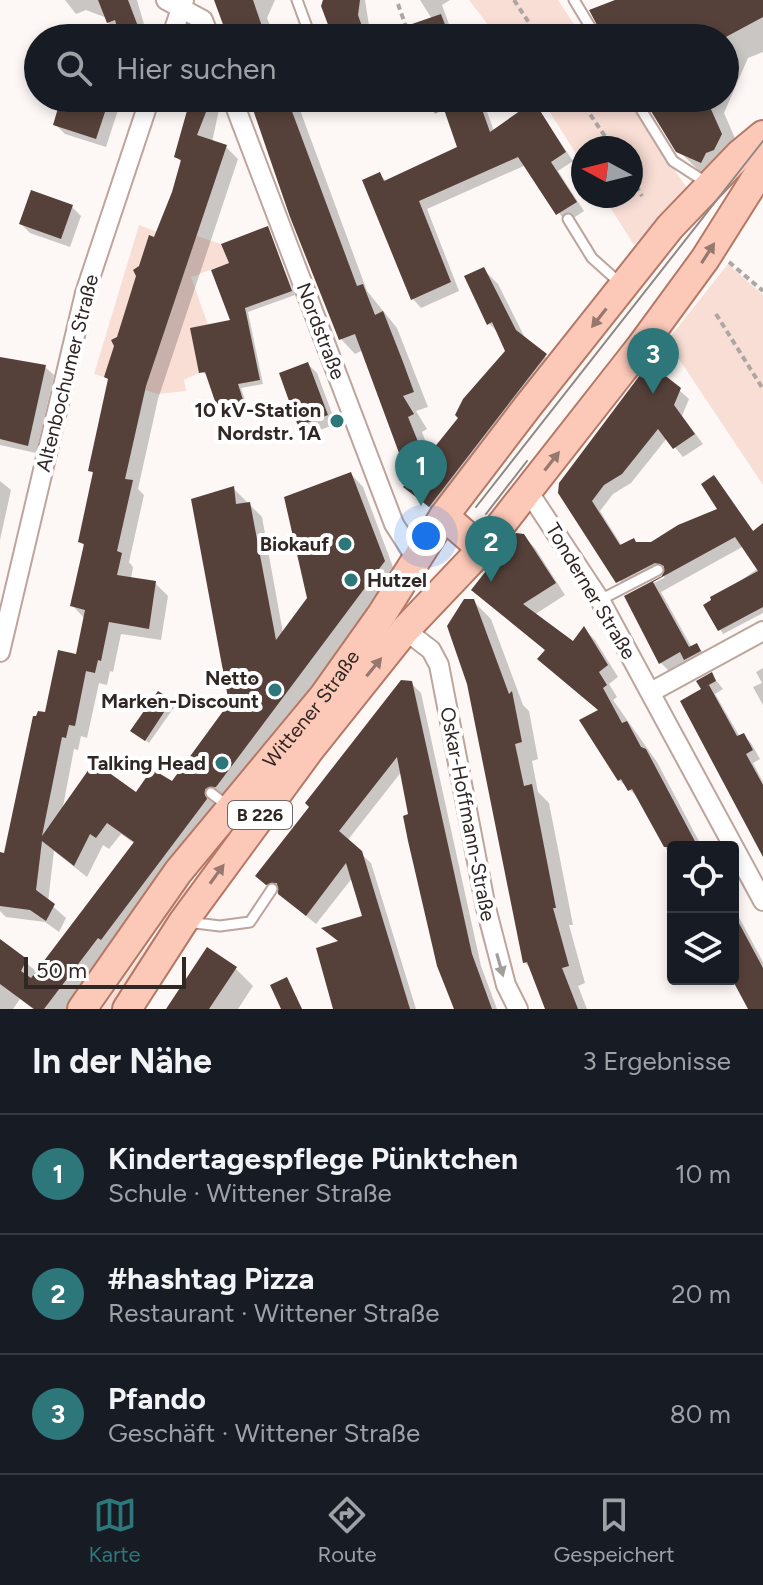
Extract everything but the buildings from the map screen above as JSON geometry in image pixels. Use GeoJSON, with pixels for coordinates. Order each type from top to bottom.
{"type":"FeatureCollection","features":[{"type":"Feature","properties":{"kind":"main road","name":"Wittener Straße"},"geometry":{"type":"LineString","coordinates":[[82,1009],[156,902],[220,800],[323,697],[522,403],[710,185],[763,135]]}},
{"type":"Feature","properties":{"kind":"main road","name":"Wittener Straße"},"geometry":{"type":"LineString","coordinates":[[127,1009],[183,922],[310,749],[405,630],[482,549],[642,345],[711,249],[763,167]]}},
{"type":"Feature","properties":{"kind":"main road"},"geometry":{"type":"LineString","coordinates":[[444,516],[482,549]]}},
{"type":"Feature","properties":{"kind":"street"},"geometry":{"type":"LineString","coordinates":[[173,24],[177,3],[205,24]]}},
{"type":"Feature","properties":{"kind":"street","name":"Altenbochumer Straße"},"geometry":{"type":"LineString","coordinates":[[0,652],[85,293],[145,112]]}},
{"type":"Feature","properties":{"kind":"street","name":"Nordstraße"},"geometry":{"type":"LineString","coordinates":[[237,112],[394,524],[417,560]]}},
{"type":"Feature","properties":{"kind":"street","name":"Tonderner Straße"},"geometry":{"type":"LineString","coordinates":[[528,491],[600,600],[763,901]]}},
{"type":"Feature","properties":{"kind":"street","name":"Oskar-Hoffmann-Straße"},"geometry":{"type":"LineString","coordinates":[[405,630],[431,650],[439,665],[486,908],[506,985],[518,1009]]}},
{"type":"Feature","properties":{"kind":"street"},"geometry":{"type":"LineString","coordinates":[[651,692],[763,631]]}},
{"type":"Feature","properties":{"kind":"lane"},"geometry":{"type":"LineString","coordinates":[[297,0],[305,24]]}},
{"type":"Feature","properties":{"kind":"lane"},"geometry":{"type":"LineString","coordinates":[[574,0],[589,24]]}},
{"type":"Feature","properties":{"kind":"lane"},"geometry":{"type":"LineString","coordinates":[[643,112],[673,161],[710,185]]}},
{"type":"Feature","properties":{"kind":"lane"},"geometry":{"type":"LineString","coordinates":[[568,219],[592,258],[623,286]]}},
{"type":"Feature","properties":{"kind":"lane"},"geometry":{"type":"LineString","coordinates":[[600,600],[658,570]]}},
{"type":"Feature","properties":{"kind":"lane"},"geometry":{"type":"LineString","coordinates":[[183,922],[220,926],[250,922],[272,889]]}},
{"type":"Feature","properties":{"kind":"path"},"geometry":{"type":"LineString","coordinates":[[514,0],[530,24]]}},
{"type":"Feature","properties":{"kind":"path"},"geometry":{"type":"LineString","coordinates":[[398,4],[405,24]]}},
{"type":"Feature","properties":{"kind":"path"},"geometry":{"type":"LineString","coordinates":[[589,112],[605,136]]}},
{"type":"Feature","properties":{"kind":"path"},"geometry":{"type":"LineString","coordinates":[[711,249],[763,291]]}},
{"type":"Feature","properties":{"kind":"path"},"geometry":{"type":"LineString","coordinates":[[716,314],[763,389]]}},
{"type":"Feature","properties":{"kind":"shaded area"},"geometry":{"type":"Polygon","coordinates":[[[469,0],[558,0],[574,24],[487,24],[469,0]]]}},
{"type":"Feature","properties":{"kind":"shaded area"},"geometry":{"type":"Polygon","coordinates":[[[550,112],[635,112],[687,188],[634,245],[611,208],[643,208],[643,136],[571,136],[571,146],[550,112]]]}},
{"type":"Feature","properties":{"kind":"shaded area"},"geometry":{"type":"Polygon","coordinates":[[[139,225],[173,238],[176,229],[221,244],[229,263],[191,277],[208,325],[199,373],[184,380],[186,391],[158,394],[94,374],[139,225]]]}},
{"type":"Feature","properties":{"kind":"shaded area"},"geometry":{"type":"Polygon","coordinates":[[[728,264],[763,295],[763,485],[667,341],[728,264]]]}},
{"type":"Feature","properties":{"kind":"shaded area"},"geometry":{"type":"Polygon","coordinates":[[[182,884],[192,891],[115,1009],[102,1009],[158,931],[182,884]]]}},
{"type":"Feature","properties":{"kind":"tram line"},"geometry":{"type":"LineString","coordinates":[[476,507],[763,141]]}},
{"type":"Feature","properties":{"kind":"tram line"},"geometry":{"type":"LineString","coordinates":[[486,514],[527,461]]}},
{"type":"Feature","properties":{"kind":"place","name":"Pfando"},"geometry":{"type":"Point","coordinates":[653,394]}},
{"type":"Feature","properties":{"kind":"place","name":"10 kV-Station Nordstr. 1A"},"geometry":{"type":"Point","coordinates":[337,421]}},
{"type":"Feature","properties":{"kind":"place","name":"Kindertagespflege Pünktchen"},"geometry":{"type":"Point","coordinates":[421,506]}},
{"type":"Feature","properties":{"kind":"place","name":"Biokauf"},"geometry":{"type":"Point","coordinates":[345,544]}},
{"type":"Feature","properties":{"kind":"place","name":"Hutzel"},"geometry":{"type":"Point","coordinates":[351,580]}},
{"type":"Feature","properties":{"kind":"place","name":"#hashtag Pizza"},"geometry":{"type":"Point","coordinates":[491,582]}},
{"type":"Feature","properties":{"kind":"place","name":"Netto Marken-Discount"},"geometry":{"type":"Point","coordinates":[275,690]}},
{"type":"Feature","properties":{"kind":"place","name":"Talking Head"},"geometry":{"type":"Point","coordinates":[222,763]}}]}
